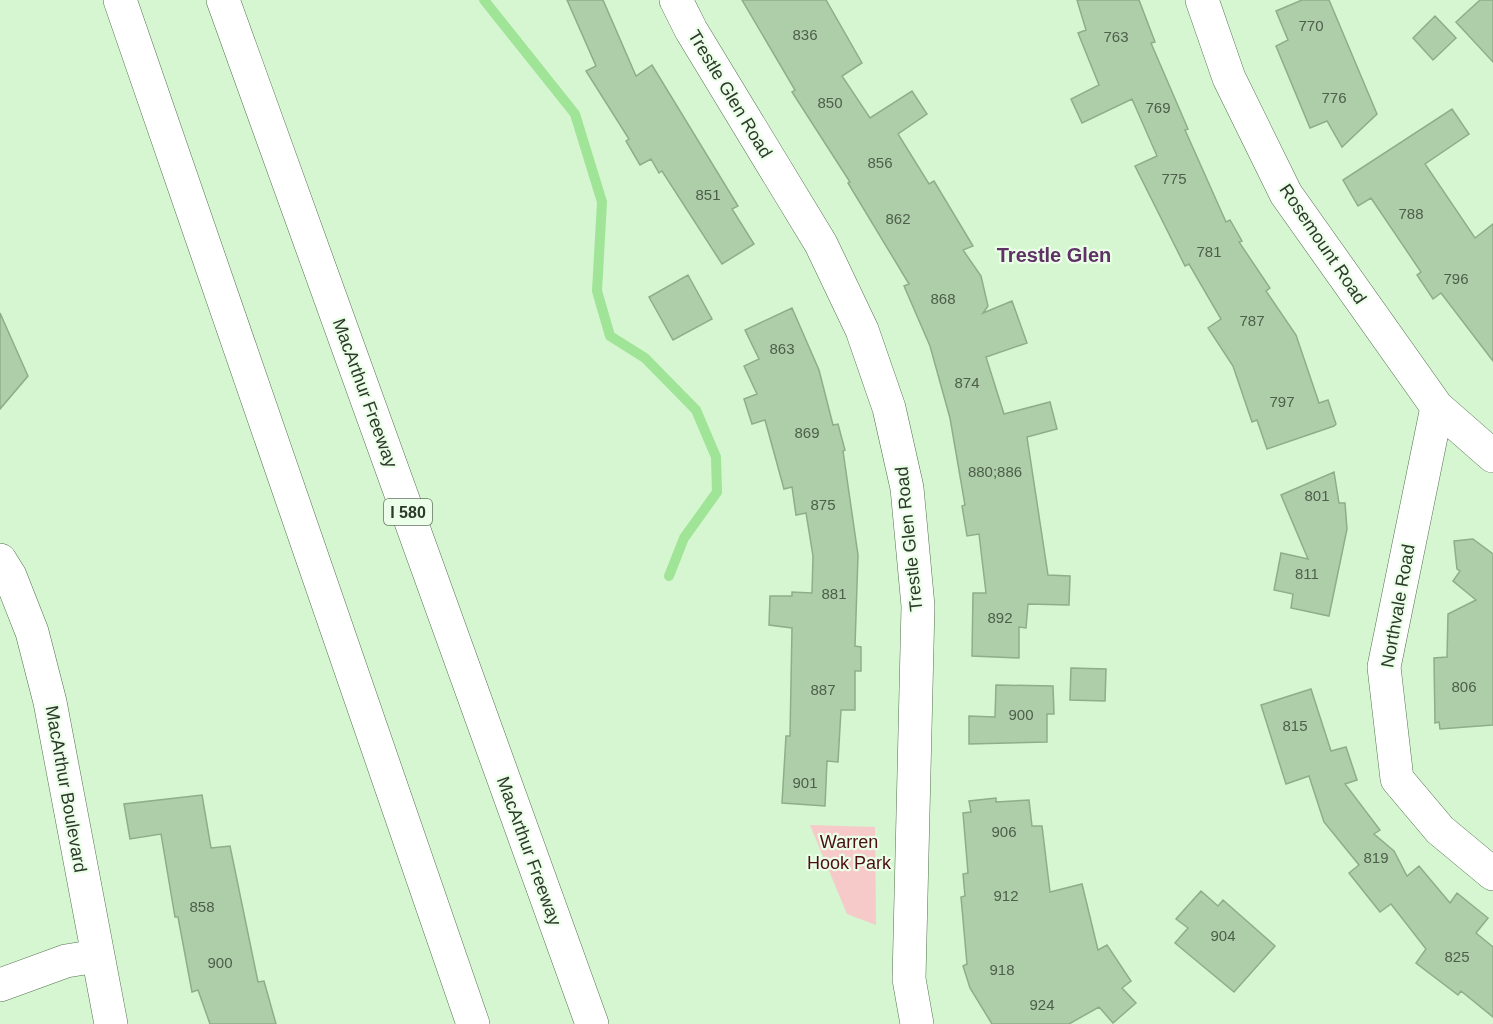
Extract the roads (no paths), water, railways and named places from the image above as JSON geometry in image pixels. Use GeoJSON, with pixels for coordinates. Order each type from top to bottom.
{"type":"FeatureCollection","features":[{"type":"Feature","properties":{"kind":"main road"},"geometry":{"type":"LineString","coordinates":[[120,0],[473,1024]]}},
{"type":"Feature","properties":{"kind":"main road","name":"MacArthur Freeway"},"geometry":{"type":"LineString","coordinates":[[223,0],[592,1024]]}},
{"type":"Feature","properties":{"kind":"main road","name":"Trestle Glen Road"},"geometry":{"type":"LineString","coordinates":[[676,0],[690,30],[820,244],[862,330],[889,408],[907,488],[918,606],[909,979],[917,1024]]}},
{"type":"Feature","properties":{"kind":"main road","name":"Rosemount Road"},"geometry":{"type":"LineString","coordinates":[[1202,0],[1229,78],[1286,194],[1437,407],[1493,456]]}},
{"type":"Feature","properties":{"kind":"main road","name":"Northvale Road"},"geometry":{"type":"LineString","coordinates":[[1437,407],[1384,667],[1395,767],[1397,778],[1440,830],[1493,874]]}},
{"type":"Feature","properties":{"kind":"main road","name":"MacArthur Boulevard"},"geometry":{"type":"LineString","coordinates":[[0,560],[10,576],[32,632],[50,702],[111,1024]]}},
{"type":"Feature","properties":{"kind":"main road"},"geometry":{"type":"LineString","coordinates":[[0,985],[66,961],[97,956]]}},
{"type":"Feature","properties":{"kind":"waterway"},"geometry":{"type":"LineString","coordinates":[[484,0],[575,114],[602,202],[597,291],[610,336],[645,358],[696,410],[716,457],[717,492],[684,538],[669,576]]}},
{"type":"Feature","properties":{"kind":"district","name":"Trestle Glen"},"geometry":{"type":"Point","coordinates":[1054,255]}},
{"type":"Feature","properties":{"kind":"park label","name":"Warren Hook Park"},"geometry":{"type":"Point","coordinates":[849,852]}}]}
